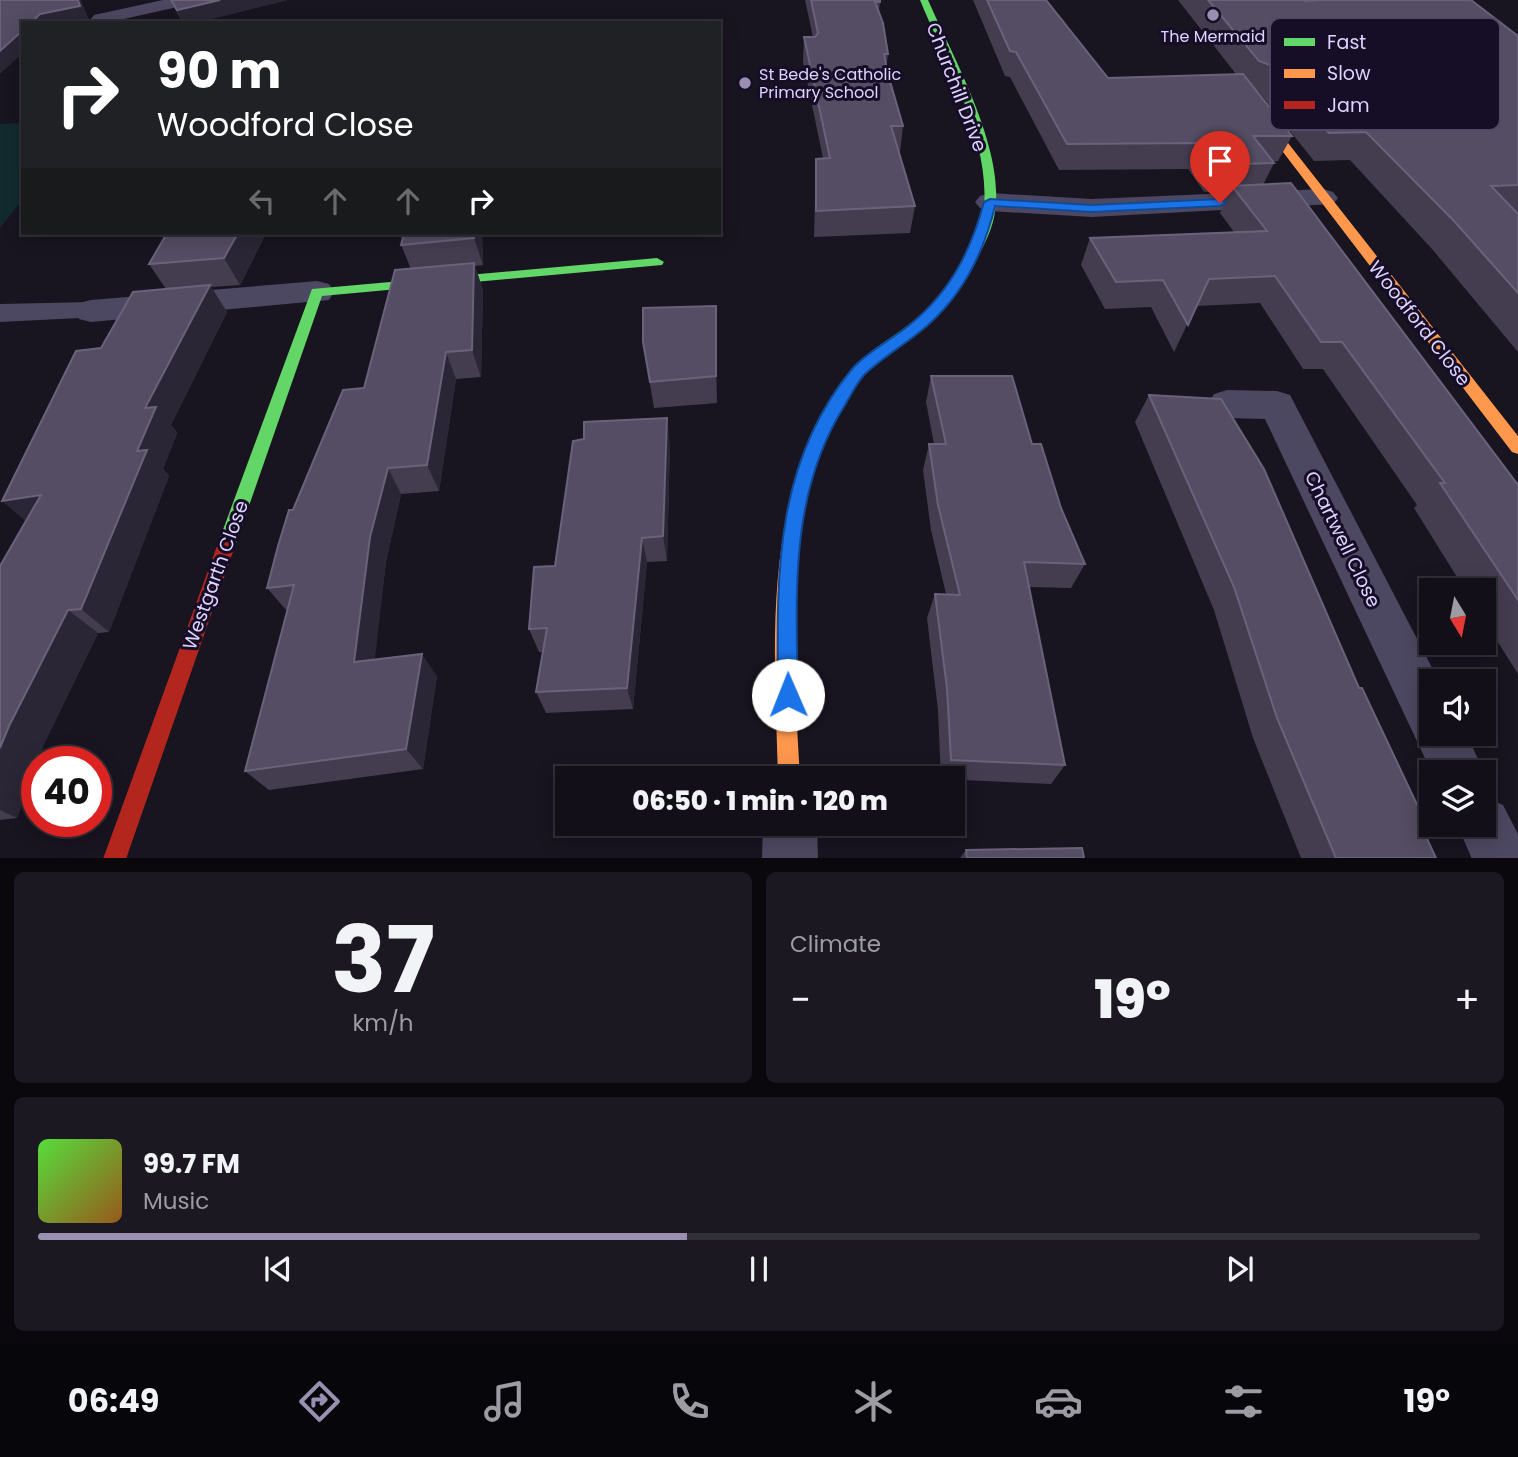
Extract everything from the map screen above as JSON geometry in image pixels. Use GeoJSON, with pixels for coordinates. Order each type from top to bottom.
{"type":"FeatureCollection","features":[{"type":"Feature","properties":{"kind":"street","name":"Churchill Drive"},"geometry":{"type":"LineString","coordinates":[[789,766],[786,583],[795,507],[810,456],[829,417],[859,371],[925,320],[961,279],[981,238],[990,202],[986,161],[978,135],[924,0]]}},
{"type":"Feature","properties":{"kind":"street","name":"Woodford Close"},"geometry":{"type":"LineString","coordinates":[[1247,98],[1270,128]]}},
{"type":"Feature","properties":{"kind":"street","name":"Woodford Close"},"geometry":{"type":"LineString","coordinates":[[1271,130],[1518,448]]}},
{"type":"Feature","properties":{"kind":"street"},"geometry":{"type":"LineString","coordinates":[[990,202],[1092,208],[1323,198]]}},
{"type":"Feature","properties":{"kind":"street"},"geometry":{"type":"LineString","coordinates":[[91,311],[657,261]]}},
{"type":"Feature","properties":{"kind":"street","name":"Westgarth Close"},"geometry":{"type":"LineString","coordinates":[[114,858],[317,292]]}},
{"type":"Feature","properties":{"kind":"street","name":"Chartwell Close"},"geometry":{"type":"LineString","coordinates":[[1227,404],[1277,405],[1419,692]]}},
{"type":"Feature","properties":{"kind":"street"},"geometry":{"type":"LineString","coordinates":[[790,836],[790,858]]}},
{"type":"Feature","properties":{"kind":"street"},"geometry":{"type":"LineString","coordinates":[[1490,837],[1501,858]]}},
{"type":"Feature","properties":{"kind":"lane"},"geometry":{"type":"LineString","coordinates":[[100,19],[185,0]]}},
{"type":"Feature","properties":{"kind":"lane"},"geometry":{"type":"LineString","coordinates":[[0,313],[91,311]]}},
{"type":"Feature","properties":{"kind":"green space"},"geometry":{"type":"Polygon","coordinates":[[[21,123],[21,202],[0,228],[0,124],[21,123]]]}},
{"type":"Feature","properties":{"kind":"building"},"geometry":{"type":"Polygon","coordinates":[[[0,0],[78,0],[80,6],[40,14],[33,21],[21,21],[21,32],[0,51],[0,0]]]}},
{"type":"Feature","properties":{"kind":"building"},"geometry":{"type":"Polygon","coordinates":[[[171,0],[220,0],[177,10],[171,0]]]}},
{"type":"Feature","properties":{"kind":"building"},"geometry":{"type":"Polygon","coordinates":[[[811,0],[880,0],[875,2],[883,23],[888,54],[884,54],[887,71],[903,126],[891,126],[915,206],[816,211],[816,159],[830,158],[804,37],[815,37],[818,33],[811,0]]]}},
{"type":"Feature","properties":{"kind":"building"},"geometry":{"type":"Polygon","coordinates":[[[987,0],[1046,0],[1108,78],[1243,74],[1270,108],[1270,130],[1287,130],[1292,136],[1253,136],[1274,163],[1216,165],[1199,143],[1067,144],[1016,52],[1010,51],[987,0]]]}},
{"type":"Feature","properties":{"kind":"building"},"geometry":{"type":"Polygon","coordinates":[[[1208,0],[1471,0],[1494,18],[1270,18],[1270,65],[1259,61],[1208,0]]]}},
{"type":"Feature","properties":{"kind":"building"},"geometry":{"type":"Polygon","coordinates":[[[1500,22],[1518,36],[1518,185],[1491,186],[1518,214],[1518,293],[1454,221],[1366,132],[1329,133],[1326,130],[1500,130],[1500,22]]]}},
{"type":"Feature","properties":{"kind":"building"},"geometry":{"type":"Polygon","coordinates":[[[1291,183],[1518,485],[1518,600],[1440,483],[1445,483],[1342,342],[1321,342],[1275,276],[1209,279],[1188,325],[1163,280],[1116,282],[1090,238],[1267,231],[1232,186],[1291,183]]]}},
{"type":"Feature","properties":{"kind":"building"},"geometry":{"type":"Polygon","coordinates":[[[166,235],[237,235],[224,258],[149,264],[166,235]]]}},
{"type":"Feature","properties":{"kind":"building"},"geometry":{"type":"Polygon","coordinates":[[[404,235],[474,235],[474,238],[401,245],[404,235]]]}},
{"type":"Feature","properties":{"kind":"building"},"geometry":{"type":"Polygon","coordinates":[[[474,263],[472,350],[446,352],[427,465],[388,468],[370,537],[354,662],[422,654],[406,749],[245,771],[294,585],[267,588],[278,546],[289,510],[293,510],[343,390],[364,388],[395,270],[474,263]]]}},
{"type":"Feature","properties":{"kind":"building"},"geometry":{"type":"Polygon","coordinates":[[[210,285],[145,408],[156,407],[137,451],[147,450],[81,609],[68,610],[0,748],[0,566],[41,495],[2,501],[76,351],[101,348],[133,292],[210,285]]]}},
{"type":"Feature","properties":{"kind":"building"},"geometry":{"type":"Polygon","coordinates":[[[716,306],[716,376],[650,382],[643,342],[643,308],[716,306]]]}},
{"type":"Feature","properties":{"kind":"building"},"geometry":{"type":"Polygon","coordinates":[[[931,376],[1012,376],[1032,444],[1041,444],[1061,508],[1085,564],[1024,562],[1065,765],[951,760],[947,688],[935,594],[960,595],[938,505],[929,444],[946,444],[931,376]]]}},
{"type":"Feature","properties":{"kind":"building"},"geometry":{"type":"Polygon","coordinates":[[[1149,395],[1221,399],[1264,469],[1359,688],[1362,688],[1419,809],[1419,837],[1426,837],[1436,858],[1336,858],[1277,718],[1234,587],[1149,395]]]}},
{"type":"Feature","properties":{"kind":"building"},"geometry":{"type":"Polygon","coordinates":[[[667,418],[663,536],[642,538],[627,688],[536,692],[547,628],[529,629],[534,567],[555,566],[573,441],[584,439],[584,422],[667,418]]]}},
{"type":"Feature","properties":{"kind":"building"},"geometry":{"type":"Polygon","coordinates":[[[1082,848],[1084,858],[967,858],[966,850],[1082,848]]]}},
{"type":"Feature","properties":{"kind":"traffic: fast"},"geometry":{"type":"LineString","coordinates":[[812,451],[834,405],[856,374],[928,317],[951,291],[979,241],[989,214],[990,183],[978,130],[924,0]]}},
{"type":"Feature","properties":{"kind":"traffic: fast"},"geometry":{"type":"LineString","coordinates":[[226,546],[317,292],[657,262]]}},
{"type":"Feature","properties":{"kind":"traffic: slow"},"geometry":{"type":"LineString","coordinates":[[1255,108],[1270,127]]}},
{"type":"Feature","properties":{"kind":"traffic: slow"},"geometry":{"type":"LineString","coordinates":[[1272,130],[1518,448]]}},
{"type":"Feature","properties":{"kind":"traffic: slow"},"geometry":{"type":"LineString","coordinates":[[788,766],[784,654],[786,571],[799,490],[812,451]]}},
{"type":"Feature","properties":{"kind":"traffic: jam"},"geometry":{"type":"LineString","coordinates":[[114,858],[226,546]]}},
{"type":"Feature","properties":{"kind":"place","name":"The Mermaid"},"geometry":{"type":"Point","coordinates":[1213,15]}},
{"type":"Feature","properties":{"kind":"place","name":"St Bede's Catholic Primary School"},"geometry":{"type":"Point","coordinates":[745,83]}},
{"type":"Feature","properties":{"kind":"route"},"geometry":{"type":"LineString","coordinates":[[788,695],[786,583],[795,507],[810,456],[829,417],[859,371],[925,320],[961,279],[981,238],[990,202],[1092,208],[1220,203]]}}]}
